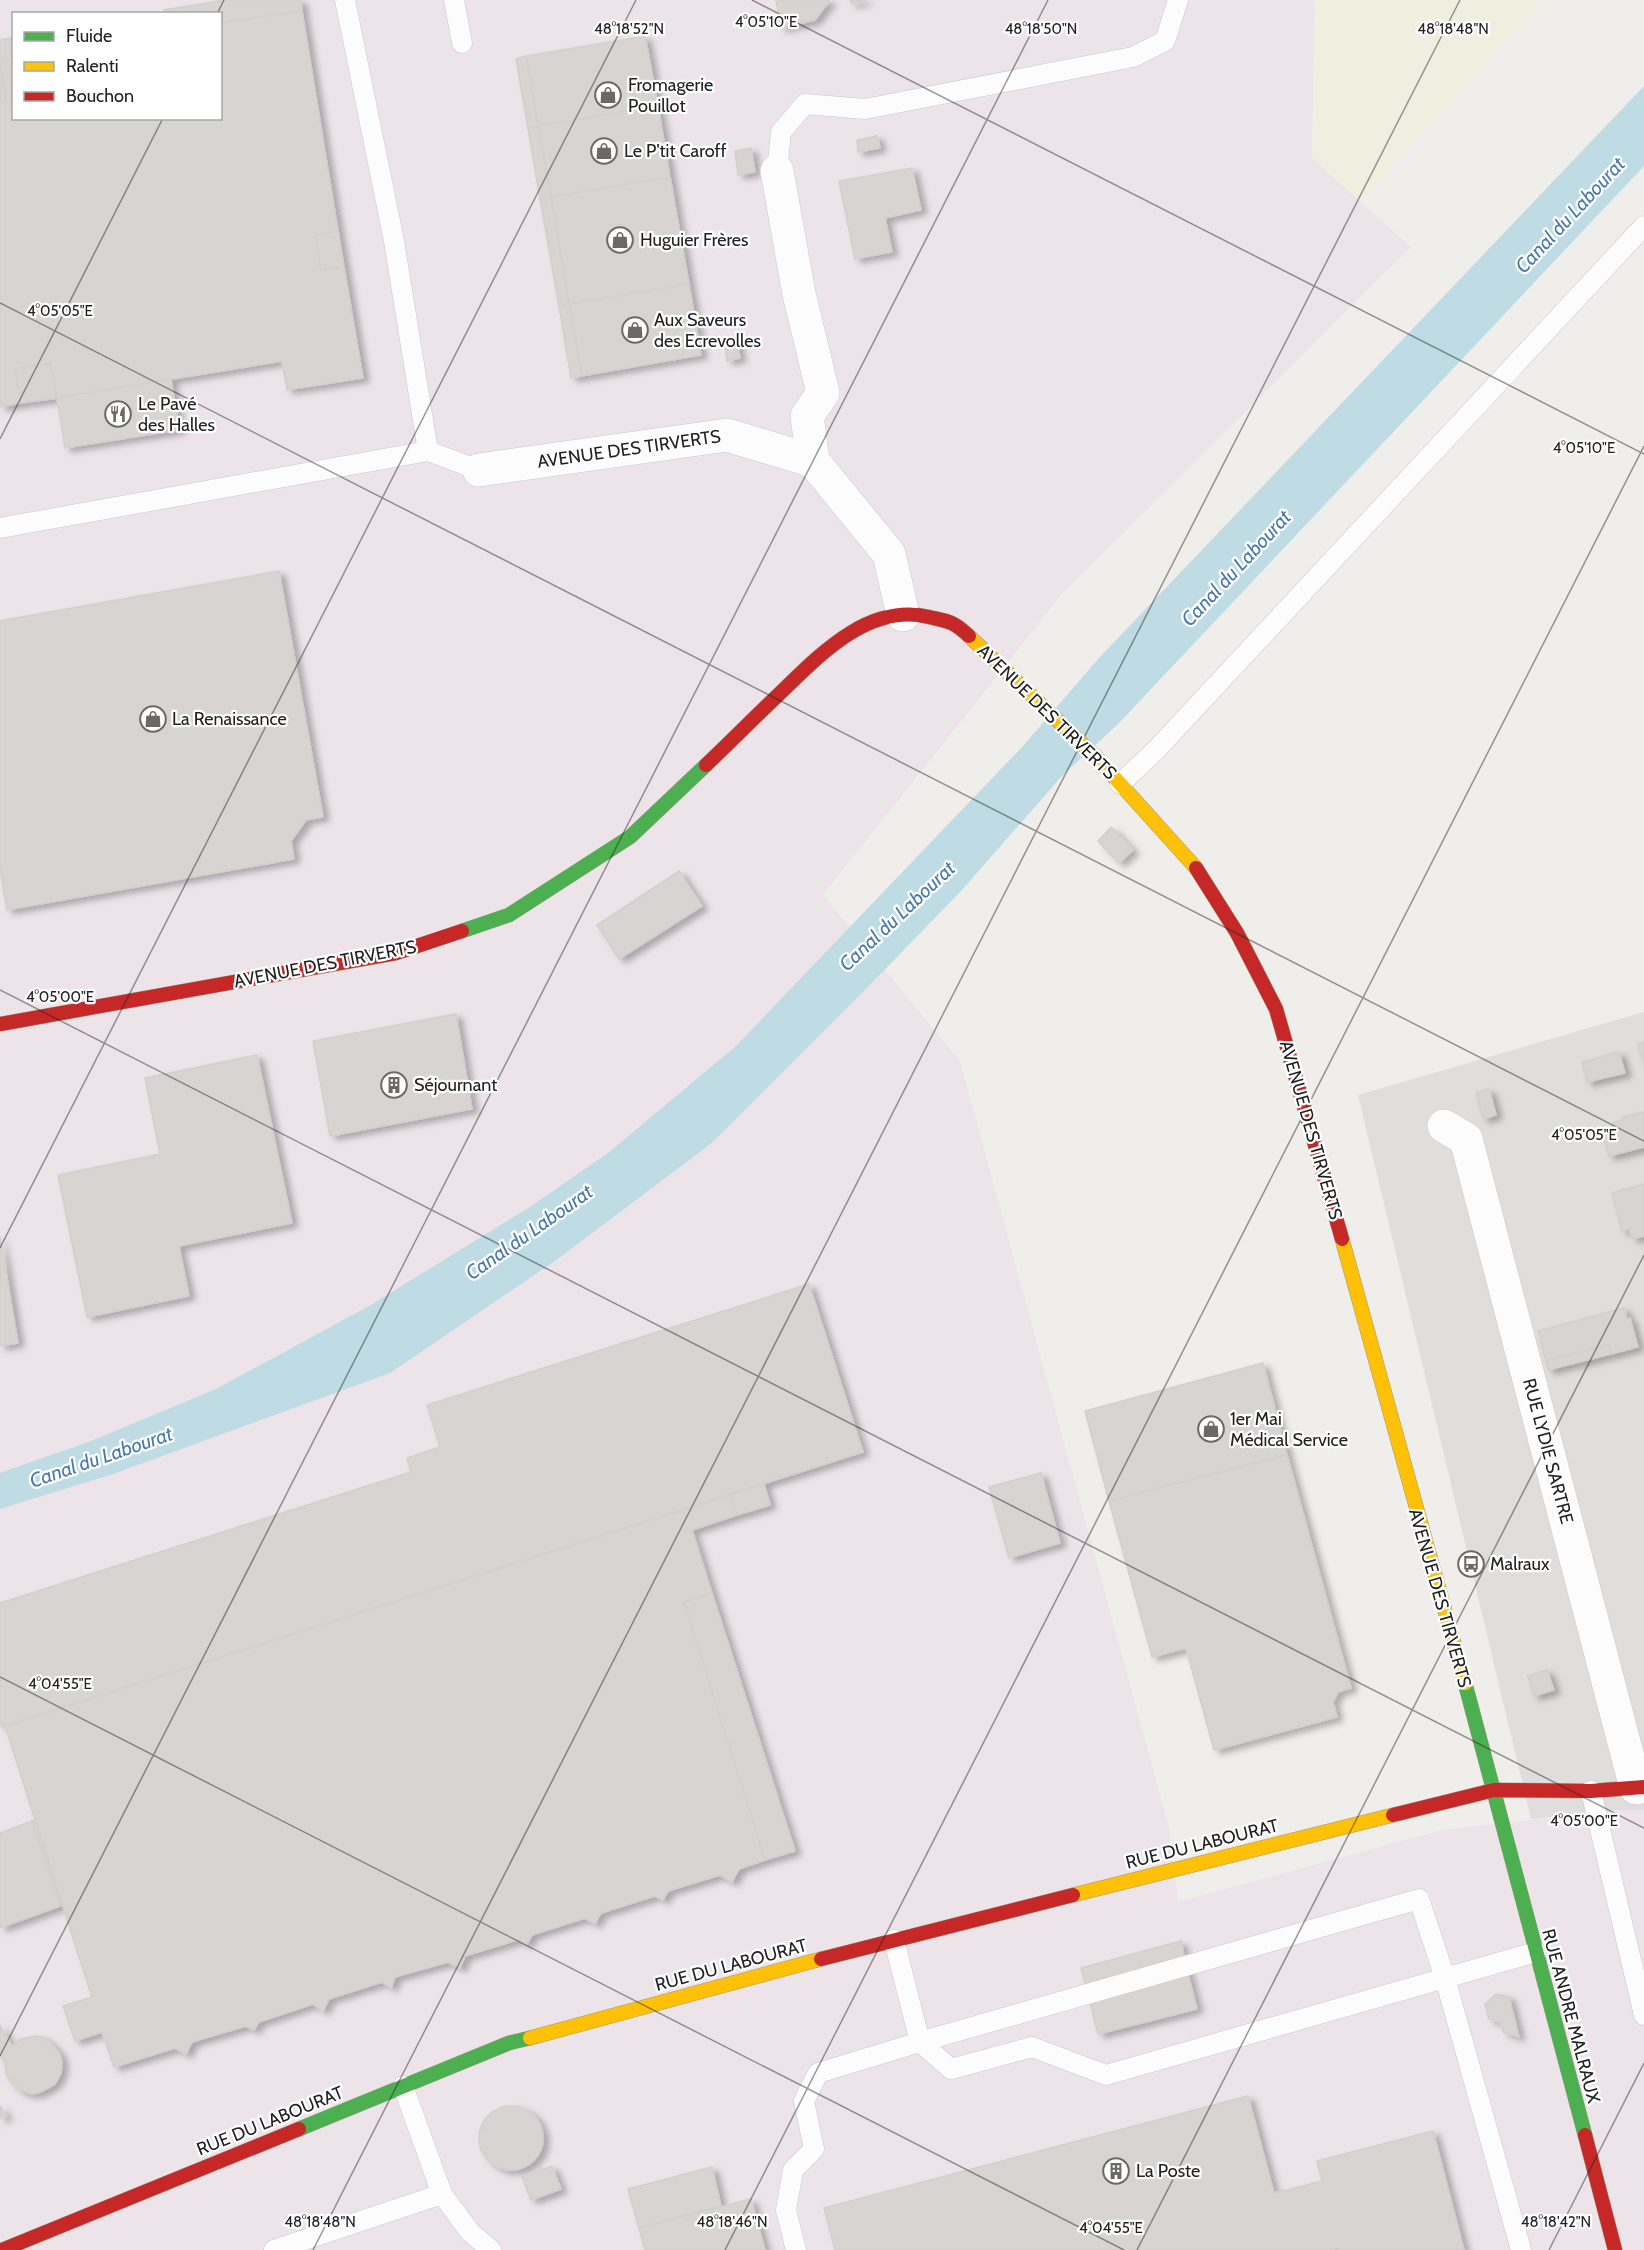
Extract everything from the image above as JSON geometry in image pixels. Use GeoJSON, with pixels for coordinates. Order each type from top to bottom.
{"type":"FeatureCollection","features":[{"type":"Feature","properties":{"kind":"street"},"geometry":{"type":"LineString","coordinates":[[777,171],[799,294],[823,393],[807,416],[813,461],[889,554],[903,615]]}},
{"type":"Feature","properties":{"kind":"street","name":"AVENUE DES TIRVERTS"},"geometry":{"type":"LineString","coordinates":[[479,470],[727,435],[813,461]]}},
{"type":"Feature","properties":{"kind":"street","name":"AVENUE DES TIRVERTS"},"geometry":{"type":"LineString","coordinates":[[0,1024],[396,953],[508,915],[630,837],[830,646],[873,621],[903,615],[923,616],[956,624],[1096,757],[1196,867],[1238,933],[1276,1009],[1310,1122],[1494,1790]]}},
{"type":"Feature","properties":{"kind":"street","name":"RUE LYDIE SARTRE"},"geometry":{"type":"LineString","coordinates":[[1444,1126],[1466,1139],[1640,1787]]}},
{"type":"Feature","properties":{"kind":"street","name":"RUE DU LABOURAT"},"geometry":{"type":"LineString","coordinates":[[2,2250],[509,2043],[894,1940],[1494,1790],[1591,1791],[1640,1787]]}},
{"type":"Feature","properties":{"kind":"street","name":"RUE ANDRE MALRAUX"},"geometry":{"type":"LineString","coordinates":[[1494,1790],[1615,2250]]}},
{"type":"Feature","properties":{"kind":"lane"},"geometry":{"type":"LineString","coordinates":[[345,0],[394,241],[428,451]]}},
{"type":"Feature","properties":{"kind":"lane"},"geometry":{"type":"LineString","coordinates":[[454,0],[462,43]]}},
{"type":"Feature","properties":{"kind":"lane"},"geometry":{"type":"LineString","coordinates":[[777,171],[781,132],[805,104],[865,109],[1133,57],[1165,41],[1178,0]]}},
{"type":"Feature","properties":{"kind":"lane"},"geometry":{"type":"LineString","coordinates":[[1120,784],[1156,750],[1644,226]]}},
{"type":"Feature","properties":{"kind":"lane"},"geometry":{"type":"LineString","coordinates":[[0,528],[428,451],[479,470]]}},
{"type":"Feature","properties":{"kind":"lane"},"geometry":{"type":"LineString","coordinates":[[1591,1791],[1644,2015]]}},
{"type":"Feature","properties":{"kind":"lane"},"geometry":{"type":"LineString","coordinates":[[796,2250],[786,2210],[793,2170],[814,2149],[804,2101],[818,2073],[1419,1899],[1445,1978],[1521,2250]]}},
{"type":"Feature","properties":{"kind":"lane"},"geometry":{"type":"LineString","coordinates":[[894,1940],[920,2042],[951,2069],[1032,2047],[1106,2075],[1536,1952]]}},
{"type":"Feature","properties":{"kind":"lane"},"geometry":{"type":"LineString","coordinates":[[403,2086],[442,2194],[470,2232],[491,2250]]}},
{"type":"Feature","properties":{"kind":"lane"},"geometry":{"type":"LineString","coordinates":[[274,2250],[442,2194]]}},
{"type":"Feature","properties":{"kind":"shaded area"},"geometry":{"type":"Polygon","coordinates":[[[0,0],[1315,0],[1312,158],[1411,247],[1062,594],[823,895],[960,1061],[1169,1828],[1178,1902],[1442,1830],[1616,1810],[1644,1810],[1644,2250],[0,2250],[0,0]]]}},
{"type":"Feature","properties":{"kind":"shaded area"},"geometry":{"type":"Polygon","coordinates":[[[1644,1012],[1644,1810],[1616,1810],[1531,1819],[1358,1095],[1644,1012]]]}},
{"type":"Feature","properties":{"kind":"green space"},"geometry":{"type":"Polygon","coordinates":[[[1315,0],[1543,0],[1361,201],[1312,158],[1315,0]]]}},
{"type":"Feature","properties":{"kind":"water","name":"Canal du Labourat"},"geometry":{"type":"Polygon","coordinates":[[[1644,86],[1644,166],[1118,724],[1062,776],[961,891],[713,1142],[555,1261],[390,1373],[113,1474],[0,1509],[0,1473],[91,1441],[216,1389],[369,1306],[530,1207],[608,1153],[735,1047],[1023,746],[1099,658],[1644,86]]]}},
{"type":"Feature","properties":{"kind":"building"},"geometry":{"type":"Polygon","coordinates":[[[226,0],[301,0],[302,11],[222,23],[222,12],[164,12],[164,10],[226,0]]]}},
{"type":"Feature","properties":{"kind":"building"},"geometry":{"type":"Polygon","coordinates":[[[776,0],[830,0],[815,20],[781,28],[776,0]]]}},
{"type":"Feature","properties":{"kind":"building"},"geometry":{"type":"Polygon","coordinates":[[[850,0],[867,0],[852,4],[850,0]]]}},
{"type":"Feature","properties":{"kind":"building"},"geometry":{"type":"Polygon","coordinates":[[[302,11],[338,231],[315,235],[321,270],[344,267],[363,378],[287,390],[282,361],[57,398],[50,363],[15,369],[21,403],[0,407],[0,102],[6,101],[0,62],[12,59],[12,120],[222,120],[222,23],[302,11]]]}},
{"type":"Feature","properties":{"kind":"building"},"geometry":{"type":"Polygon","coordinates":[[[645,36],[658,106],[538,126],[526,56],[645,36]]]}},
{"type":"Feature","properties":{"kind":"building"},"geometry":{"type":"Polygon","coordinates":[[[12,37],[12,59],[0,62],[0,40],[12,37]]]}},
{"type":"Feature","properties":{"kind":"building"},"geometry":{"type":"Polygon","coordinates":[[[526,56],[538,126],[528,128],[516,59],[526,56]]]}},
{"type":"Feature","properties":{"kind":"building"},"geometry":{"type":"Polygon","coordinates":[[[0,62],[6,101],[0,102],[0,62]]]}},
{"type":"Feature","properties":{"kind":"building","name":"Le P'tit Caroff"},"geometry":{"type":"Polygon","coordinates":[[[658,106],[670,177],[551,197],[538,126],[658,106]]]}},
{"type":"Feature","properties":{"kind":"building"},"geometry":{"type":"Polygon","coordinates":[[[538,126],[551,197],[540,199],[528,128],[538,126]]]}},
{"type":"Feature","properties":{"kind":"building"},"geometry":{"type":"Polygon","coordinates":[[[877,136],[880,148],[858,152],[857,140],[877,136]]]}},
{"type":"Feature","properties":{"kind":"building"},"geometry":{"type":"Polygon","coordinates":[[[751,148],[755,172],[738,175],[735,151],[751,148]]]}},
{"type":"Feature","properties":{"kind":"building"},"geometry":{"type":"Polygon","coordinates":[[[912,168],[921,210],[885,218],[892,252],[855,259],[839,181],[912,168]]]}},
{"type":"Feature","properties":{"kind":"building","name":"Huguier Frères"},"geometry":{"type":"Polygon","coordinates":[[[670,177],[689,284],[569,304],[551,197],[670,177]]]}},
{"type":"Feature","properties":{"kind":"building"},"geometry":{"type":"Polygon","coordinates":[[[551,197],[569,304],[559,306],[540,199],[551,197]]]}},
{"type":"Feature","properties":{"kind":"building"},"geometry":{"type":"Polygon","coordinates":[[[338,231],[344,267],[321,270],[315,235],[338,231]]]}},
{"type":"Feature","properties":{"kind":"building","name":"Aux Saveurs des Ecrevolles"},"geometry":{"type":"Polygon","coordinates":[[[689,284],[701,355],[582,376],[569,304],[689,284]]]}},
{"type":"Feature","properties":{"kind":"building"},"geometry":{"type":"Polygon","coordinates":[[[569,304],[582,376],[571,378],[559,306],[569,304]]]}},
{"type":"Feature","properties":{"kind":"building"},"geometry":{"type":"Polygon","coordinates":[[[736,337],[740,358],[727,361],[724,339],[736,337]]]}},
{"type":"Feature","properties":{"kind":"building"},"geometry":{"type":"Polygon","coordinates":[[[50,363],[57,398],[21,403],[15,369],[50,363]]]}},
{"type":"Feature","properties":{"kind":"building","name":"Le Pavé des Halles"},"geometry":{"type":"Polygon","coordinates":[[[171,379],[179,430],[65,448],[57,398],[171,379]]]}},
{"type":"Feature","properties":{"kind":"building","name":"La Renaissance"},"geometry":{"type":"Polygon","coordinates":[[[279,571],[323,817],[306,820],[291,841],[294,859],[7,910],[0,869],[0,621],[279,571]]]}},
{"type":"Feature","properties":{"kind":"building"},"geometry":{"type":"Polygon","coordinates":[[[1111,827],[1133,850],[1119,863],[1098,841],[1111,827]]]}},
{"type":"Feature","properties":{"kind":"building"},"geometry":{"type":"Polygon","coordinates":[[[679,871],[702,906],[619,959],[597,925],[679,871]]]}},
{"type":"Feature","properties":{"kind":"building","name":"Séjournant"},"geometry":{"type":"Polygon","coordinates":[[[456,1014],[472,1109],[330,1136],[313,1041],[456,1014]]]}},
{"type":"Feature","properties":{"kind":"building"},"geometry":{"type":"Polygon","coordinates":[[[1644,1042],[1644,1060],[1642,1060],[1638,1044],[1644,1042]]]}},
{"type":"Feature","properties":{"kind":"building"},"geometry":{"type":"Polygon","coordinates":[[[1619,1052],[1625,1073],[1587,1082],[1582,1062],[1619,1052]]]}},
{"type":"Feature","properties":{"kind":"building"},"geometry":{"type":"Polygon","coordinates":[[[257,1055],[292,1223],[179,1246],[189,1296],[87,1317],[58,1175],[160,1154],[145,1078],[257,1055]]]}},
{"type":"Feature","properties":{"kind":"building"},"geometry":{"type":"Polygon","coordinates":[[[1489,1089],[1496,1115],[1483,1119],[1476,1093],[1489,1089]]]}},
{"type":"Feature","properties":{"kind":"building"},"geometry":{"type":"Polygon","coordinates":[[[1644,1112],[1644,1147],[1609,1156],[1603,1136],[1615,1133],[1613,1122],[1623,1120],[1622,1117],[1644,1112]]]}},
{"type":"Feature","properties":{"kind":"building"},"geometry":{"type":"Polygon","coordinates":[[[1644,1184],[1644,1236],[1633,1239],[1629,1229],[1622,1231],[1612,1193],[1644,1184]]]}},
{"type":"Feature","properties":{"kind":"building"},"geometry":{"type":"Polygon","coordinates":[[[0,1237],[18,1343],[0,1346],[0,1237]]]}},
{"type":"Feature","properties":{"kind":"building"},"geometry":{"type":"Polygon","coordinates":[[[809,1284],[863,1452],[2,1727],[0,1722],[0,1603],[411,1472],[407,1458],[440,1447],[427,1405],[809,1284]]]}},
{"type":"Feature","properties":{"kind":"building"},"geometry":{"type":"Polygon","coordinates":[[[1624,1308],[1627,1319],[1630,1318],[1638,1347],[1611,1354],[1609,1345],[1546,1361],[1538,1331],[1624,1308]]]}},
{"type":"Feature","properties":{"kind":"building"},"geometry":{"type":"Polygon","coordinates":[[[1609,1345],[1611,1354],[1548,1370],[1546,1361],[1609,1345]]]}},
{"type":"Feature","properties":{"kind":"building"},"geometry":{"type":"Polygon","coordinates":[[[1263,1363],[1287,1455],[1109,1501],[1085,1411],[1263,1363]]]}},
{"type":"Feature","properties":{"kind":"building"},"geometry":{"type":"Polygon","coordinates":[[[1287,1455],[1351,1688],[1338,1692],[1333,1702],[1337,1717],[1214,1750],[1186,1648],[1152,1657],[1109,1501],[1287,1455]]]}},
{"type":"Feature","properties":{"kind":"building"},"geometry":{"type":"Polygon","coordinates":[[[1041,1473],[1060,1543],[1009,1558],[989,1487],[1041,1473]]]}},
{"type":"Feature","properties":{"kind":"building"},"geometry":{"type":"Polygon","coordinates":[[[764,1484],[770,1505],[737,1515],[730,1495],[764,1484]]]}},
{"type":"Feature","properties":{"kind":"building"},"geometry":{"type":"Polygon","coordinates":[[[730,1495],[737,1515],[692,1530],[712,1593],[684,1602],[765,1860],[739,1869],[732,1882],[720,1875],[668,1891],[663,1900],[655,1896],[601,1913],[595,1924],[585,1918],[532,1935],[527,1944],[517,1940],[465,1956],[460,1968],[448,1962],[395,1977],[391,1988],[382,1982],[329,1999],[323,2011],[313,2004],[259,2022],[254,2030],[246,2026],[192,2042],[186,2054],[175,2048],[114,2067],[102,2032],[75,2041],[63,2006],[92,1997],[5,1726],[730,1495]]]}},
{"type":"Feature","properties":{"kind":"building"},"geometry":{"type":"Polygon","coordinates":[[[712,1593],[795,1851],[765,1860],[684,1602],[712,1593]]]}},
{"type":"Feature","properties":{"kind":"building"},"geometry":{"type":"Polygon","coordinates":[[[1547,1670],[1554,1690],[1534,1696],[1528,1676],[1547,1670]]]}},
{"type":"Feature","properties":{"kind":"building"},"geometry":{"type":"Polygon","coordinates":[[[35,1820],[62,1905],[60,1906],[32,1821],[35,1820]]]}},
{"type":"Feature","properties":{"kind":"building"},"geometry":{"type":"Polygon","coordinates":[[[32,1821],[60,1906],[0,1928],[0,1833],[32,1821]]]}},
{"type":"Feature","properties":{"kind":"building"},"geometry":{"type":"Polygon","coordinates":[[[1181,1941],[1186,1966],[1088,1994],[1081,1968],[1181,1941]]]}},
{"type":"Feature","properties":{"kind":"building"},"geometry":{"type":"Polygon","coordinates":[[[1186,1966],[1197,2009],[1098,2034],[1088,1994],[1186,1966]]]}},
{"type":"Feature","properties":{"kind":"building"},"geometry":{"type":"Polygon","coordinates":[[[1496,1994],[1509,1997],[1519,2037],[1503,2032],[1501,2023],[1489,2019],[1485,2004],[1496,1994]]]}},
{"type":"Feature","properties":{"kind":"building"},"geometry":{"type":"Polygon","coordinates":[[[0,2025],[12,2046],[20,2039],[35,2036],[43,2037],[52,2044],[60,2054],[62,2062],[61,2073],[55,2084],[33,2094],[21,2091],[12,2084],[0,2055],[0,2025]]]}},
{"type":"Feature","properties":{"kind":"building","name":"La Poste"},"geometry":{"type":"Polygon","coordinates":[[[1248,2096],[1274,2193],[1322,2181],[1317,2161],[1433,2131],[1464,2250],[1340,2250],[1339,2248],[1330,2250],[835,2250],[824,2208],[1248,2096]]]}},
{"type":"Feature","properties":{"kind":"building"},"geometry":{"type":"Polygon","coordinates":[[[0,2106],[6,2116],[0,2119],[0,2106]]]}},
{"type":"Feature","properties":{"kind":"building"},"geometry":{"type":"Polygon","coordinates":[[[511,2106],[523,2108],[534,2115],[541,2126],[543,2138],[541,2150],[534,2161],[523,2168],[511,2170],[499,2168],[488,2161],[481,2150],[479,2138],[481,2126],[488,2115],[499,2108],[511,2106]]]}},
{"type":"Feature","properties":{"kind":"building"},"geometry":{"type":"Polygon","coordinates":[[[552,2166],[561,2189],[531,2200],[522,2177],[552,2166]]]}},
{"type":"Feature","properties":{"kind":"building"},"geometry":{"type":"Polygon","coordinates":[[[712,2167],[721,2206],[639,2228],[628,2189],[712,2167]]]}},
{"type":"Feature","properties":{"kind":"building"},"geometry":{"type":"Polygon","coordinates":[[[751,2199],[765,2250],[645,2250],[639,2228],[751,2199]]]}},
{"type":"Feature","properties":{"kind":"traffic: fast"},"geometry":{"type":"LineString","coordinates":[[462,931],[509,915],[630,837],[706,765]]}},
{"type":"Feature","properties":{"kind":"traffic: fast"},"geometry":{"type":"LineString","coordinates":[[1465,1683],[1585,2135]]}},
{"type":"Feature","properties":{"kind":"traffic: fast"},"geometry":{"type":"LineString","coordinates":[[299,2129],[509,2043],[530,2038]]}},
{"type":"Feature","properties":{"kind":"traffic: slow"},"geometry":{"type":"LineString","coordinates":[[969,636],[1096,757],[1196,868]]}},
{"type":"Feature","properties":{"kind":"traffic: slow"},"geometry":{"type":"LineString","coordinates":[[1342,1239],[1465,1683]]}},
{"type":"Feature","properties":{"kind":"traffic: slow"},"geometry":{"type":"LineString","coordinates":[[1073,1895],[1393,1815]]}},
{"type":"Feature","properties":{"kind":"traffic: slow"},"geometry":{"type":"LineString","coordinates":[[530,2038],[821,1959]]}},
{"type":"Feature","properties":{"kind":"traffic: jam"},"geometry":{"type":"LineString","coordinates":[[706,765],[825,651],[863,626],[884,618],[906,615],[929,617],[947,621],[959,627],[969,636]]}},
{"type":"Feature","properties":{"kind":"traffic: jam"},"geometry":{"type":"LineString","coordinates":[[1196,868],[1237,933],[1276,1009],[1342,1239]]}},
{"type":"Feature","properties":{"kind":"traffic: jam"},"geometry":{"type":"LineString","coordinates":[[0,1024],[396,953],[462,931]]}},
{"type":"Feature","properties":{"kind":"traffic: jam"},"geometry":{"type":"LineString","coordinates":[[1393,1815],[1494,1790],[1591,1791],[1644,1787]]}},
{"type":"Feature","properties":{"kind":"traffic: jam"},"geometry":{"type":"LineString","coordinates":[[821,1959],[1073,1895]]}},
{"type":"Feature","properties":{"kind":"traffic: jam"},"geometry":{"type":"LineString","coordinates":[[2,2250],[299,2129]]}},
{"type":"Feature","properties":{"kind":"traffic: jam"},"geometry":{"type":"LineString","coordinates":[[1585,2135],[1615,2250]]}},
{"type":"Feature","properties":{"kind":"place","name":"Fromagerie Pouillot"},"geometry":{"type":"Point","coordinates":[608,95]}},
{"type":"Feature","properties":{"kind":"place","name":"Le P'tit Caroff"},"geometry":{"type":"Point","coordinates":[604,151]}},
{"type":"Feature","properties":{"kind":"place","name":"Huguier Frères"},"geometry":{"type":"Point","coordinates":[620,240]}},
{"type":"Feature","properties":{"kind":"place","name":"Aux Saveurs des Ecrevolles"},"geometry":{"type":"Point","coordinates":[635,330]}},
{"type":"Feature","properties":{"kind":"place","name":"Le Pavé des Halles"},"geometry":{"type":"Point","coordinates":[118,414]}},
{"type":"Feature","properties":{"kind":"place","name":"La Renaissance"},"geometry":{"type":"Point","coordinates":[153,719]}},
{"type":"Feature","properties":{"kind":"place","name":"Séjournant"},"geometry":{"type":"Point","coordinates":[394,1085]}},
{"type":"Feature","properties":{"kind":"place","name":"1er Mai Médical Service"},"geometry":{"type":"Point","coordinates":[1211,1429]}},
{"type":"Feature","properties":{"kind":"place","name":"Malraux"},"geometry":{"type":"Point","coordinates":[1471,1564]}},
{"type":"Feature","properties":{"kind":"place","name":"La Poste"},"geometry":{"type":"Point","coordinates":[1116,2171]}}]}
